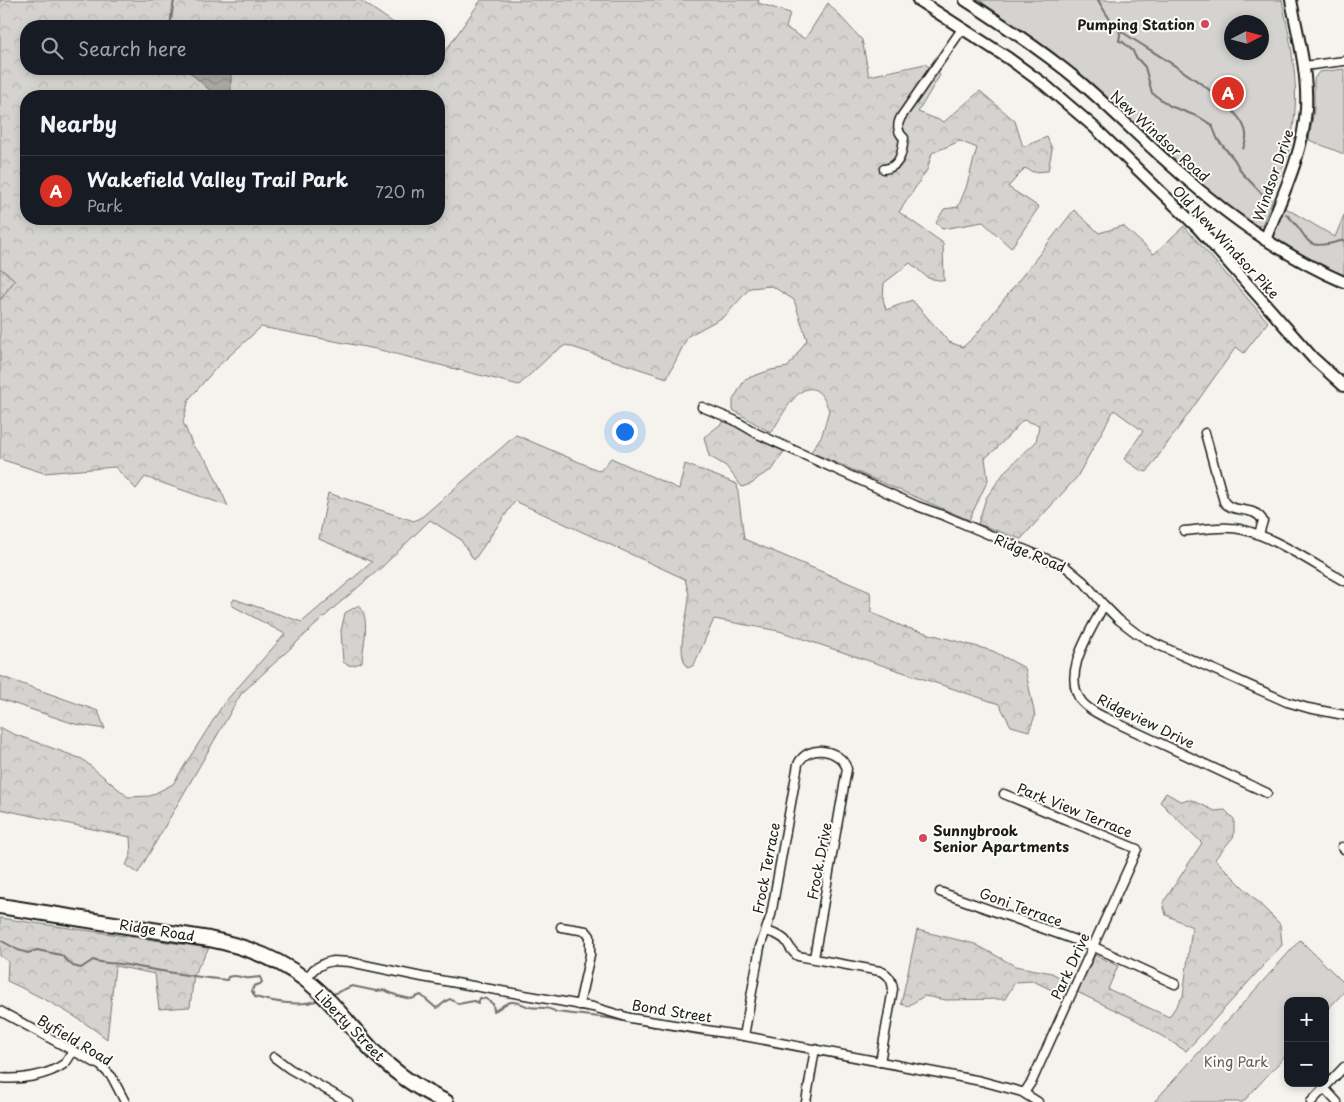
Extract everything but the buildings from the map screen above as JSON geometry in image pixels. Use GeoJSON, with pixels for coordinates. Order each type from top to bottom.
{"type":"FeatureCollection","features":[{"type":"Feature","properties":{"kind":"highway","name":"Ridge Road"},"geometry":{"type":"LineString","coordinates":[[0,906],[233,944],[268,957],[305,980]]}},
{"type":"Feature","properties":{"kind":"highway","name":"Liberty Street"},"geometry":{"type":"LineString","coordinates":[[305,980],[339,1011],[376,1054],[407,1079],[442,1101]]}},
{"type":"Feature","properties":{"kind":"street","name":"Old New Windsor Pike"},"geometry":{"type":"LineString","coordinates":[[918,0],[1008,58],[1045,85],[1085,119],[1198,228],[1313,358],[1344,386]]}},
{"type":"Feature","properties":{"kind":"street","name":"New Windsor Road"},"geometry":{"type":"LineString","coordinates":[[965,0],[1004,25],[1079,81],[1206,196],[1265,240],[1316,269],[1344,282]]}},
{"type":"Feature","properties":{"kind":"street","name":"Windsor Drive"},"geometry":{"type":"LineString","coordinates":[[1265,240],[1291,172],[1301,139],[1306,109],[1304,66],[1291,0]]}},
{"type":"Feature","properties":{"kind":"street"},"geometry":{"type":"LineString","coordinates":[[884,169],[894,166],[902,152],[904,138],[900,134],[898,126],[901,117],[962,29]]}},
{"type":"Feature","properties":{"kind":"street"},"geometry":{"type":"LineString","coordinates":[[1304,66],[1344,61]]}},
{"type":"Feature","properties":{"kind":"street","name":"Ridge Road"},"geometry":{"type":"LineString","coordinates":[[702,407],[734,420],[758,434],[917,506],[1066,567],[1084,582],[1104,605],[1136,633],[1287,702],[1344,715]]}},
{"type":"Feature","properties":{"kind":"street"},"geometry":{"type":"LineString","coordinates":[[1205,433],[1224,502],[1227,506],[1251,511],[1260,516],[1263,521],[1259,534]]}},
{"type":"Feature","properties":{"kind":"street"},"geometry":{"type":"LineString","coordinates":[[1184,531],[1229,527],[1259,534],[1344,581]]}},
{"type":"Feature","properties":{"kind":"street","name":"Ridgeview Drive"},"geometry":{"type":"LineString","coordinates":[[1104,605],[1076,666],[1074,680],[1083,703],[1104,717],[1267,793]]}},
{"type":"Feature","properties":{"kind":"street","name":"Frock Terrace"},"geometry":{"type":"LineString","coordinates":[[744,1036],[760,947],[771,915],[800,760],[810,752],[825,752],[839,756],[844,761],[847,769]]}},
{"type":"Feature","properties":{"kind":"street","name":"Frock Drive"},"geometry":{"type":"LineString","coordinates":[[814,958],[847,769]]}},
{"type":"Feature","properties":{"kind":"street","name":"Park View Terrace"},"geometry":{"type":"LineString","coordinates":[[1004,794],[1137,849]]}},
{"type":"Feature","properties":{"kind":"street","name":"Park Drive"},"geometry":{"type":"LineString","coordinates":[[1024,1094],[1032,1081],[1137,849]]}},
{"type":"Feature","properties":{"kind":"street","name":"Goni Terrace"},"geometry":{"type":"LineString","coordinates":[[940,892],[1092,946],[1175,984]]}},
{"type":"Feature","properties":{"kind":"street"},"geometry":{"type":"LineString","coordinates":[[561,927],[586,931],[590,936],[590,955],[579,1005]]}},
{"type":"Feature","properties":{"kind":"street"},"geometry":{"type":"LineString","coordinates":[[766,931],[784,939],[791,951],[796,954],[880,971],[888,975],[891,980],[893,993],[880,1062]]}},
{"type":"Feature","properties":{"kind":"street","name":"Bond Street"},"geometry":{"type":"LineString","coordinates":[[305,980],[314,969],[324,963],[332,961],[350,962],[422,977],[593,1007],[630,1018],[744,1036],[981,1081],[1024,1094],[1038,1102]]}},
{"type":"Feature","properties":{"kind":"street","name":"Byfield Road"},"geometry":{"type":"LineString","coordinates":[[0,1011],[101,1066],[112,1077],[125,1102]]}},
{"type":"Feature","properties":{"kind":"street"},"geometry":{"type":"LineString","coordinates":[[806,1102],[815,1049]]}},
{"type":"Feature","properties":{"kind":"street"},"geometry":{"type":"LineString","coordinates":[[0,1078],[20,1079],[36,1076],[65,1063],[73,1051]]}},
{"type":"Feature","properties":{"kind":"street"},"geometry":{"type":"LineString","coordinates":[[274,1057],[290,1069],[348,1102]]}},
{"type":"Feature","properties":{"kind":"street"},"geometry":{"type":"LineString","coordinates":[[1311,1102],[1344,1067]]}},
{"type":"Feature","properties":{"kind":"street"},"geometry":{"type":"LineString","coordinates":[[1324,1088],[1337,1102]]}},
{"type":"Feature","properties":{"kind":"green space"},"geometry":{"type":"Polygon","coordinates":[[[0,0],[360,0],[389,20],[20,20],[20,75],[445,75],[445,52],[481,0],[759,0],[758,3],[790,13],[786,28],[805,39],[828,3],[862,40],[869,76],[925,64],[940,75],[918,112],[944,122],[980,91],[1015,121],[1023,147],[1047,137],[1052,149],[1048,171],[1033,172],[1025,168],[1008,187],[1039,207],[1011,248],[983,222],[942,229],[936,223],[944,209],[958,207],[966,188],[977,148],[960,141],[932,153],[927,170],[899,212],[943,243],[944,281],[928,278],[910,263],[884,283],[883,299],[886,310],[912,300],[949,342],[963,347],[975,336],[1074,210],[1099,233],[1123,226],[1154,254],[1184,226],[1268,322],[1244,353],[1236,347],[1147,472],[1140,470],[1124,459],[1143,431],[1114,410],[1077,477],[1021,539],[978,524],[986,498],[1006,470],[1036,442],[1039,425],[1023,420],[985,458],[988,480],[969,520],[811,452],[822,435],[829,410],[822,396],[814,390],[807,389],[799,393],[792,400],[771,433],[733,410],[733,400],[745,379],[771,370],[788,367],[807,340],[794,300],[772,286],[750,288],[725,316],[688,336],[667,378],[566,345],[553,353],[519,385],[376,349],[261,327],[217,367],[189,399],[183,422],[193,446],[208,462],[228,506],[145,477],[136,489],[115,467],[44,473],[0,459],[0,300],[15,280],[0,268],[0,0]]]}},
{"type":"Feature","properties":{"kind":"green space"},"geometry":{"type":"Polygon","coordinates":[[[979,0],[1282,0],[1294,72],[1294,125],[1283,168],[1273,191],[1265,195],[1273,200],[1262,225],[1254,227],[1201,186],[1112,103],[1053,52],[979,0]]]}},
{"type":"Feature","properties":{"kind":"green space"},"geometry":{"type":"Polygon","coordinates":[[[1344,69],[1344,154],[1309,140],[1314,109],[1314,79],[1319,72],[1344,69]]]}},
{"type":"Feature","properties":{"kind":"green space"},"geometry":{"type":"Polygon","coordinates":[[[1284,207],[1335,237],[1344,215],[1344,276],[1275,242],[1274,229],[1284,207]]]}},
{"type":"Feature","properties":{"kind":"green space"},"geometry":{"type":"Polygon","coordinates":[[[0,268],[15,280],[0,300],[0,268]]]}},
{"type":"Feature","properties":{"kind":"green space"},"geometry":{"type":"Polygon","coordinates":[[[725,421],[784,451],[773,469],[753,483],[742,487],[726,466],[709,456],[704,437],[725,421]]]}},
{"type":"Feature","properties":{"kind":"green space"},"geometry":{"type":"Polygon","coordinates":[[[516,435],[600,471],[611,458],[679,489],[685,464],[737,484],[744,539],[870,592],[872,613],[904,627],[993,651],[1025,668],[1035,716],[1029,731],[1011,726],[999,704],[779,631],[714,619],[694,665],[688,668],[682,653],[689,595],[685,579],[515,501],[474,560],[460,539],[430,520],[382,567],[336,606],[241,694],[138,873],[126,865],[131,854],[130,837],[0,809],[0,727],[11,733],[82,759],[128,797],[150,796],[173,784],[224,703],[285,634],[231,605],[234,599],[302,622],[372,562],[319,539],[328,493],[414,521],[423,516],[516,435]]]}},
{"type":"Feature","properties":{"kind":"green space"},"geometry":{"type":"Polygon","coordinates":[[[359,605],[365,617],[365,640],[362,662],[348,665],[343,662],[341,631],[345,613],[359,605]]]}},
{"type":"Feature","properties":{"kind":"green space"},"geometry":{"type":"Polygon","coordinates":[[[0,676],[98,711],[105,729],[75,724],[0,699],[0,676]]]}},
{"type":"Feature","properties":{"kind":"green space"},"geometry":{"type":"Polygon","coordinates":[[[1166,793],[1180,801],[1192,800],[1215,811],[1225,810],[1234,819],[1234,836],[1215,859],[1280,924],[1282,945],[1186,1051],[1136,1020],[1077,992],[1095,955],[1118,966],[1108,989],[1169,1017],[1183,996],[1192,927],[1166,915],[1163,903],[1202,843],[1160,802],[1166,793]]]}},
{"type":"Feature","properties":{"kind":"green space"},"geometry":{"type":"Polygon","coordinates":[[[0,918],[209,948],[194,974],[190,1007],[159,1009],[155,974],[115,966],[107,1039],[59,1007],[7,981],[8,961],[0,956],[0,918]]]}},
{"type":"Feature","properties":{"kind":"green space"},"geometry":{"type":"Polygon","coordinates":[[[917,930],[975,944],[1015,966],[1052,973],[1070,984],[1067,991],[1052,990],[1033,981],[1015,982],[1005,999],[946,1000],[924,996],[908,1006],[901,1004],[917,930]]]}},
{"type":"Feature","properties":{"kind":"green space","name":"King Park"},"geometry":{"type":"Polygon","coordinates":[[[1300,940],[1344,983],[1344,992],[1329,1008],[1329,997],[1284,997],[1284,1057],[1243,1102],[1154,1102],[1300,940]]]}},
{"type":"Feature","properties":{"kind":"water"},"geometry":{"type":"Polygon","coordinates":[[[193,75],[231,75],[231,90],[210,90],[193,75]]]}},
{"type":"Feature","properties":{"kind":"waterway"},"geometry":{"type":"LineString","coordinates":[[171,20],[174,0]]}},
{"type":"Feature","properties":{"kind":"waterway"},"geometry":{"type":"LineString","coordinates":[[1098,0],[1117,28],[1193,78],[1229,107],[1241,121],[1246,134],[1243,149]]}},
{"type":"Feature","properties":{"kind":"waterway"},"geometry":{"type":"LineString","coordinates":[[1119,29],[1119,41],[1123,42],[1133,51],[1145,67],[1152,93],[1170,106],[1199,117],[1212,125],[1218,140],[1234,159],[1242,173],[1266,198]]}},
{"type":"Feature","properties":{"kind":"waterway"},"geometry":{"type":"LineString","coordinates":[[1286,214],[1313,244],[1330,244],[1344,240]]}},
{"type":"Feature","properties":{"kind":"waterway"},"geometry":{"type":"LineString","coordinates":[[0,940],[28,953],[37,950],[61,955],[73,966],[81,968],[93,960],[214,979],[227,980],[228,977],[233,976],[260,977],[262,982],[254,986],[252,991],[255,997],[278,1002],[296,1003],[319,1000]]}},
{"type":"Feature","properties":{"kind":"waterway"},"geometry":{"type":"LineString","coordinates":[[331,995],[352,986],[376,991],[384,990],[411,999],[421,995],[436,1008],[450,999],[458,1004],[474,1001],[478,1003],[480,998],[486,999],[493,1004],[494,1011],[511,1002],[516,1002],[529,1007],[546,1008],[556,1012],[608,1018],[655,1027]]}},
{"type":"Feature","properties":{"kind":"waterway"},"geometry":{"type":"LineString","coordinates":[[663,1028],[704,1035]]}},
{"type":"Feature","properties":{"kind":"place","name":"Pumping Station"},"geometry":{"type":"Point","coordinates":[1205,24]}},
{"type":"Feature","properties":{"kind":"place","name":"Wakefield Valley Trail Park"},"geometry":{"type":"Point","coordinates":[1228,93]}},
{"type":"Feature","properties":{"kind":"place","name":"Sunnybrook Senior Apartments"},"geometry":{"type":"Point","coordinates":[923,838]}}]}
